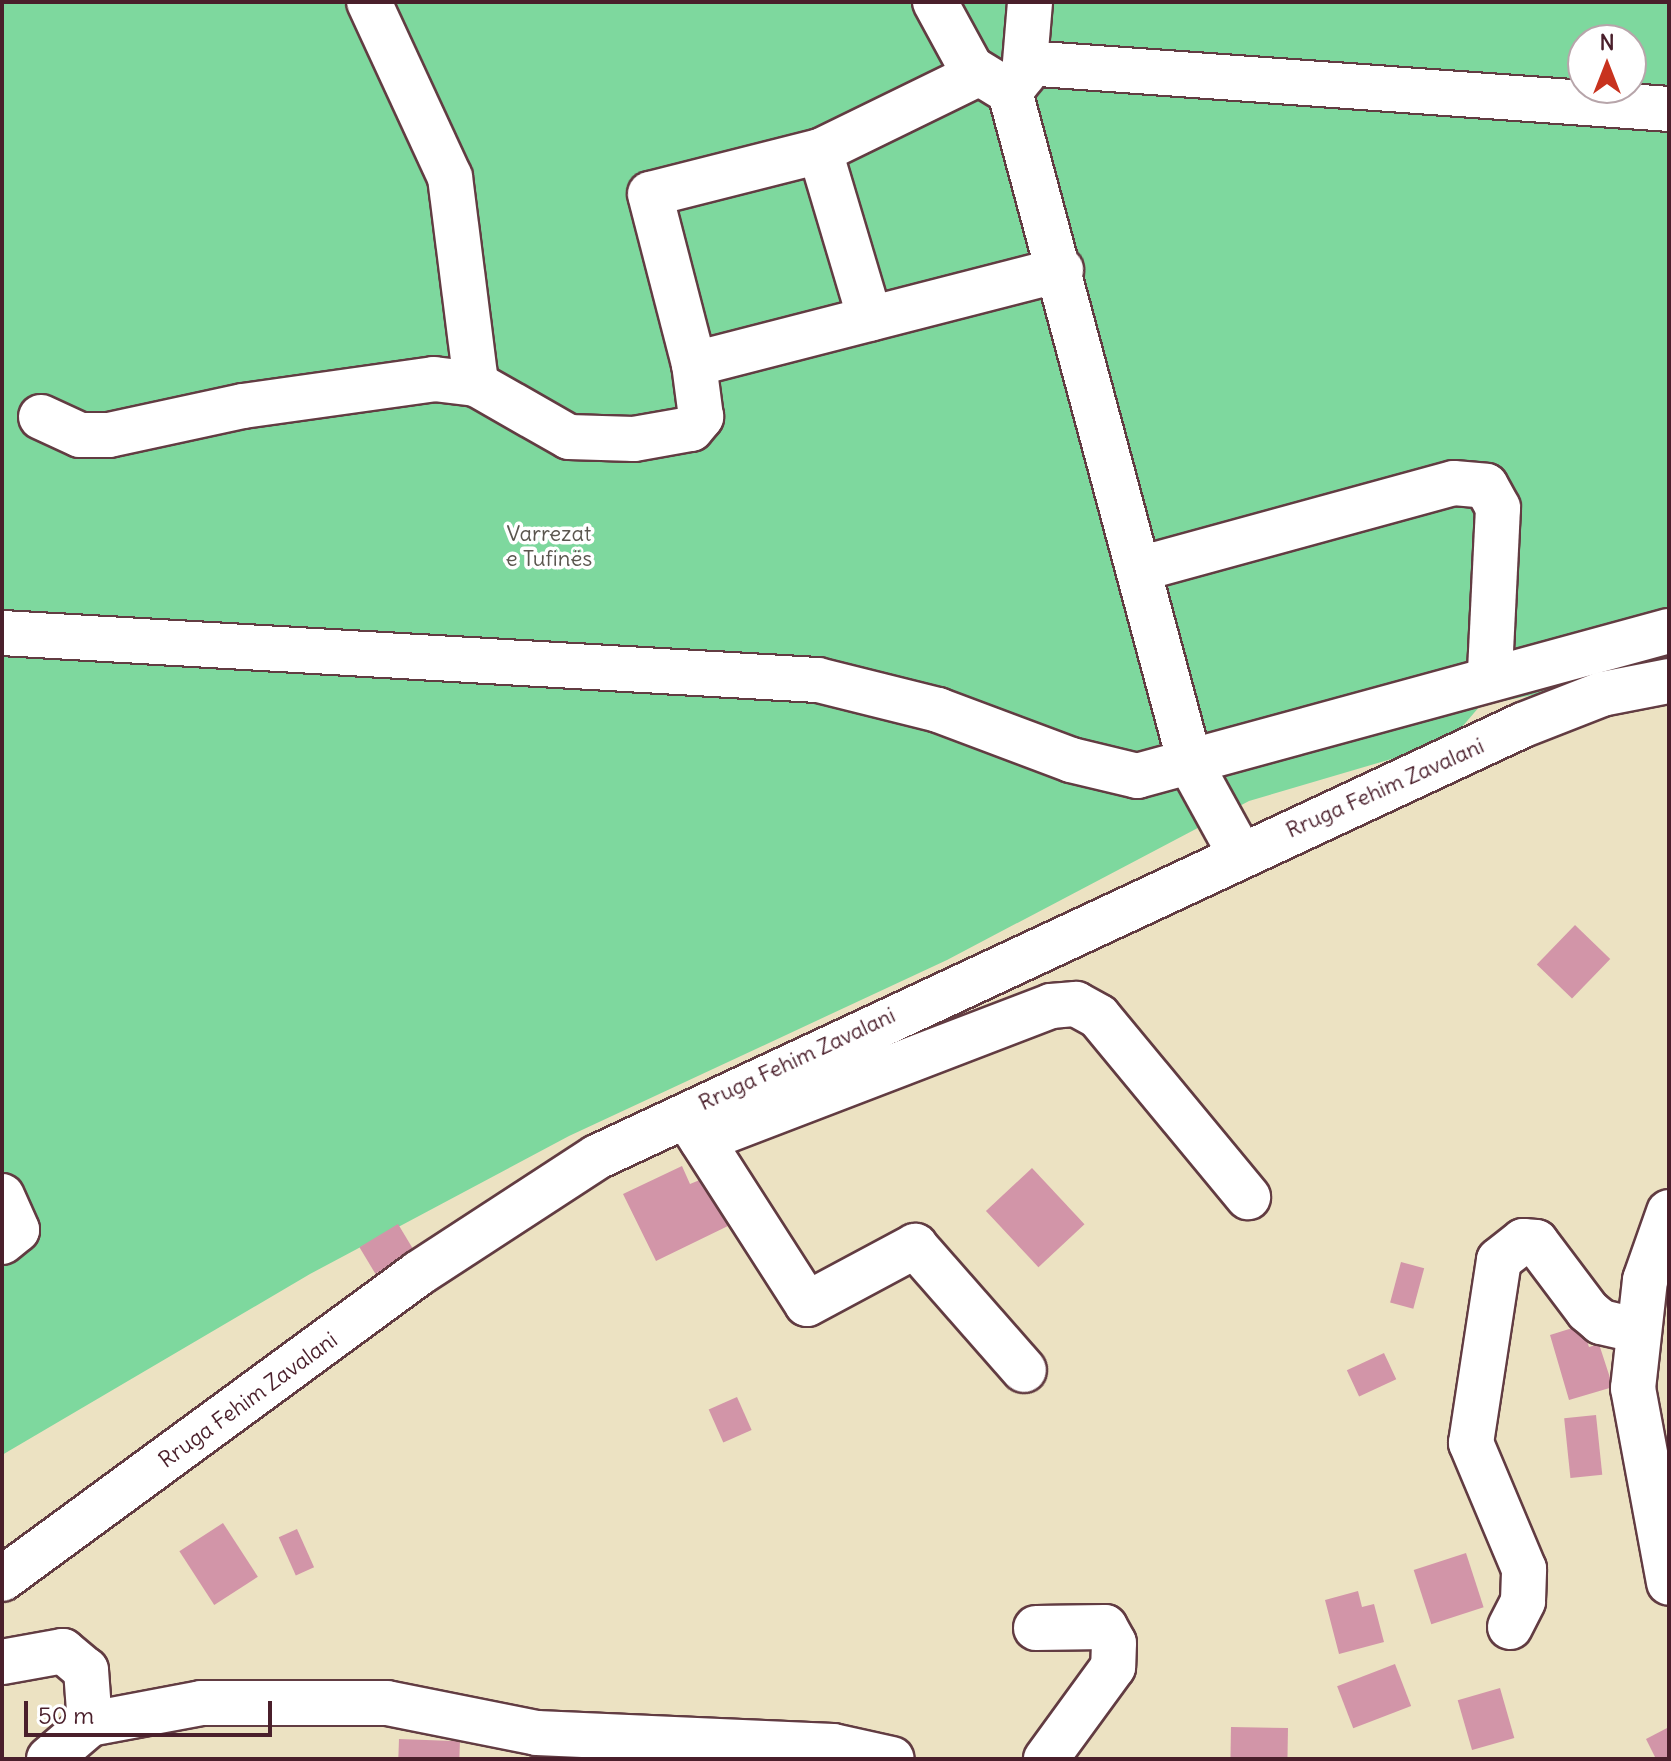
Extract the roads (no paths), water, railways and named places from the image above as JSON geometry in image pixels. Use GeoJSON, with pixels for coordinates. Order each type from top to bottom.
{"type":"FeatureCollection","features":[{"type":"Feature","properties":{"kind":"street"},"geometry":{"type":"LineString","coordinates":[[369,2],[450,177],[476,384]]}},
{"type":"Feature","properties":{"kind":"street"},"geometry":{"type":"LineString","coordinates":[[935,2],[1004,77],[1143,568],[1190,763],[1240,854]]}},
{"type":"Feature","properties":{"kind":"street"},"geometry":{"type":"LineString","coordinates":[[1004,77],[1030,2]]}},
{"type":"Feature","properties":{"kind":"street"},"geometry":{"type":"LineString","coordinates":[[41,417],[80,435],[109,435],[393,380],[476,384],[569,437],[676,435],[701,417],[694,364],[650,194],[820,151],[1004,77],[1669,109]]}},
{"type":"Feature","properties":{"kind":"street"},"geometry":{"type":"LineString","coordinates":[[820,151],[870,319]]}},
{"type":"Feature","properties":{"kind":"street"},"geometry":{"type":"LineString","coordinates":[[694,364],[1061,270]]}},
{"type":"Feature","properties":{"kind":"street"},"geometry":{"type":"LineString","coordinates":[[1143,568],[1454,483],[1486,486],[1498,508],[1490,674]]}},
{"type":"Feature","properties":{"kind":"street"},"geometry":{"type":"LineString","coordinates":[[2,633],[818,680],[938,710],[1113,774],[1190,763],[1490,674],[1669,631]]}},
{"type":"Feature","properties":{"kind":"street","name":"Rruga Fehim Zavalani"},"geometry":{"type":"LineString","coordinates":[[2,1579],[507,1212],[693,1126],[1240,854],[1565,707],[1669,681]]}},
{"type":"Feature","properties":{"kind":"street"},"geometry":{"type":"LineString","coordinates":[[1024,1370],[915,1246],[807,1304],[693,1126],[1051,1006],[1076,1004],[1099,1017],[1248,1197]]}},
{"type":"Feature","properties":{"kind":"street"},"geometry":{"type":"LineString","coordinates":[[2,1196],[17,1230],[2,1242]]}},
{"type":"Feature","properties":{"kind":"street"},"geometry":{"type":"LineString","coordinates":[[1667,1229],[1637,1330],[1640,1457],[1669,1583]]}},
{"type":"Feature","properties":{"kind":"street"},"geometry":{"type":"LineString","coordinates":[[1510,1627],[1523,1601],[1524,1569],[1471,1443],[1489,1288],[1499,1260],[1523,1241],[1536,1242],[1594,1316],[1637,1330]]}},
{"type":"Feature","properties":{"kind":"street"},"geometry":{"type":"LineString","coordinates":[[1036,1628],[1105,1627],[1114,1643],[1113,1667],[1046,1759]]}},
{"type":"Feature","properties":{"kind":"street"},"geometry":{"type":"LineString","coordinates":[[2,1662],[41,1650],[76,1657],[92,1688],[90,1724]]}},
{"type":"Feature","properties":{"kind":"street"},"geometry":{"type":"LineString","coordinates":[[49,1759],[90,1724],[201,1703],[387,1703],[537,1733],[833,1746],[892,1759]]}},
{"type":"Feature","properties":{"kind":"park label","name":"Varrezat e Tufinës"},"geometry":{"type":"Point","coordinates":[549,546]}}]}
